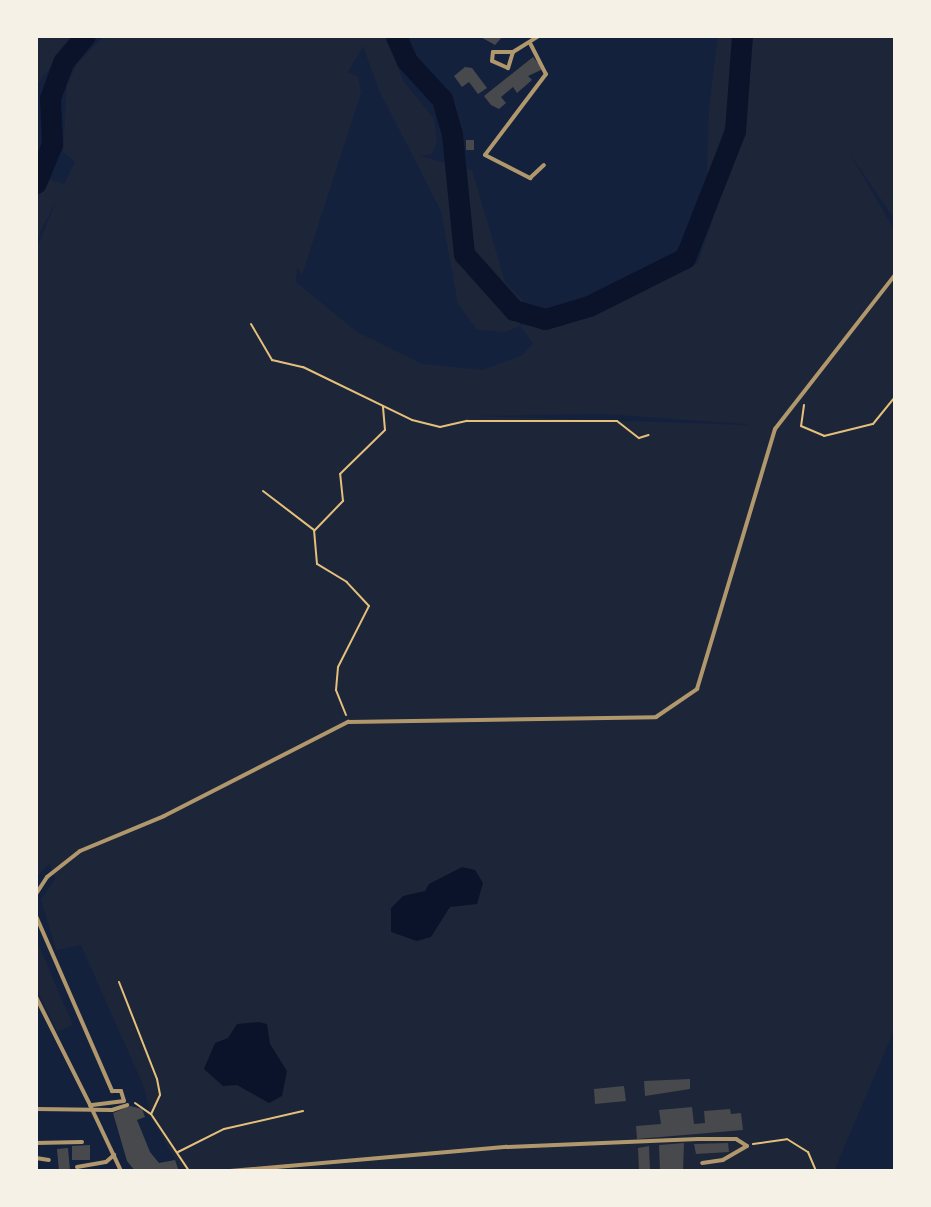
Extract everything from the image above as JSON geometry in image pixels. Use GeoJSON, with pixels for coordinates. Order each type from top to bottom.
{"type":"FeatureCollection","features":[{"type":"Feature","properties":{"kind":"lane"},"geometry":{"type":"LineString","coordinates":[[513,52],[508,68],[492,61],[493,52],[513,52],[539,36]]}},
{"type":"Feature","properties":{"kind":"lane"},"geometry":{"type":"LineString","coordinates":[[530,43],[547,67],[546,74],[485,155],[530,178],[544,165]]}},
{"type":"Feature","properties":{"kind":"lane"},"geometry":{"type":"LineString","coordinates":[[36,894],[47,877],[80,851],[164,816],[348,722],[656,717],[697,689],[775,429],[895,275]]}},
{"type":"Feature","properties":{"kind":"lane"},"geometry":{"type":"LineString","coordinates":[[36,916],[112,1091],[121,1091],[124,1101],[91,1107]]}},
{"type":"Feature","properties":{"kind":"lane"},"geometry":{"type":"LineString","coordinates":[[36,997],[121,1171]]}},
{"type":"Feature","properties":{"kind":"lane"},"geometry":{"type":"LineString","coordinates":[[36,1108],[127,1105]]}},
{"type":"Feature","properties":{"kind":"lane"},"geometry":{"type":"LineString","coordinates":[[230,1171],[507,1147],[698,1139],[736,1139],[747,1146],[723,1160],[702,1163]]}},
{"type":"Feature","properties":{"kind":"lane"},"geometry":{"type":"LineString","coordinates":[[36,1143],[82,1142]]}},
{"type":"Feature","properties":{"kind":"lane"},"geometry":{"type":"LineString","coordinates":[[77,1167],[106,1162],[114,1155]]}},
{"type":"Feature","properties":{"kind":"lane"},"geometry":{"type":"LineString","coordinates":[[36,1158],[49,1160]]}},
{"type":"Feature","properties":{"kind":"path"},"geometry":{"type":"LineString","coordinates":[[251,324],[272,360],[303,367],[383,406],[440,427],[467,421],[606,420],[617,421],[639,438],[649,435]]}},
{"type":"Feature","properties":{"kind":"path"},"geometry":{"type":"LineString","coordinates":[[806,388],[801,426],[824,436],[873,424],[895,397]]}},
{"type":"Feature","properties":{"kind":"path"},"geometry":{"type":"LineString","coordinates":[[314,531],[343,501],[340,474],[386,430],[383,406]]}},
{"type":"Feature","properties":{"kind":"path"},"geometry":{"type":"LineString","coordinates":[[263,490],[314,531],[317,564],[346,582],[369,606],[338,667],[336,690],[348,722]]}},
{"type":"Feature","properties":{"kind":"path"},"geometry":{"type":"LineString","coordinates":[[118,982],[158,1087],[151,1114]]}},
{"type":"Feature","properties":{"kind":"path"},"geometry":{"type":"LineString","coordinates":[[127,1105],[140,1103],[151,1114],[189,1171]]}},
{"type":"Feature","properties":{"kind":"path"},"geometry":{"type":"LineString","coordinates":[[178,1152],[224,1129],[303,1111]]}},
{"type":"Feature","properties":{"kind":"path"},"geometry":{"type":"LineString","coordinates":[[747,1146],[787,1139],[808,1152],[816,1171]]}},
{"type":"Feature","properties":{"kind":"shaded area"},"geometry":{"type":"Polygon","coordinates":[[[36,36],[75,36],[36,86],[36,36]]]}},
{"type":"Feature","properties":{"kind":"shaded area"},"geometry":{"type":"Polygon","coordinates":[[[104,36],[384,36],[404,82],[434,119],[437,142],[432,154],[420,156],[472,170],[505,282],[523,301],[520,325],[556,323],[591,311],[698,263],[742,133],[749,36],[895,36],[895,220],[850,154],[895,231],[895,1028],[834,1171],[182,1171],[151,1118],[144,1087],[81,945],[56,950],[41,900],[55,879],[50,863],[36,877],[36,249],[58,198],[36,240],[36,199],[48,179],[64,184],[75,162],[63,152],[67,85],[77,64],[104,36]],[[363,46],[348,72],[358,77],[361,93],[302,275],[297,267],[296,282],[357,332],[422,364],[482,370],[523,355],[533,343],[520,326],[505,332],[477,330],[458,304],[441,211],[379,90],[363,46]],[[603,414],[474,416],[747,425],[746,424],[603,414]]]}},
{"type":"Feature","properties":{"kind":"shaded area"},"geometry":{"type":"Polygon","coordinates":[[[718,36],[735,36],[725,125],[712,178],[707,172],[709,109],[718,36]]]}},
{"type":"Feature","properties":{"kind":"shaded area"},"geometry":{"type":"Polygon","coordinates":[[[462,867],[475,870],[483,883],[477,904],[450,907],[431,937],[417,941],[391,932],[391,908],[403,896],[425,891],[429,884],[462,867]]]}},
{"type":"Feature","properties":{"kind":"shaded area"},"geometry":{"type":"Polygon","coordinates":[[[36,939],[73,1025],[57,1032],[36,988],[36,939]]]}},
{"type":"Feature","properties":{"kind":"shaded area"},"geometry":{"type":"Polygon","coordinates":[[[259,1022],[267,1024],[270,1044],[287,1071],[282,1096],[269,1103],[237,1085],[223,1086],[204,1069],[215,1043],[228,1038],[237,1024],[259,1022]]]}},
{"type":"Feature","properties":{"kind":"building"},"geometry":{"type":"Polygon","coordinates":[[[479,36],[503,36],[495,45],[479,36]]]}},
{"type":"Feature","properties":{"kind":"building"},"geometry":{"type":"Polygon","coordinates":[[[533,57],[543,69],[528,76],[532,80],[517,93],[513,87],[501,97],[506,103],[499,109],[491,105],[484,96],[533,57]]]}},
{"type":"Feature","properties":{"kind":"building"},"geometry":{"type":"Polygon","coordinates":[[[465,67],[472,68],[487,88],[478,94],[469,82],[462,87],[454,76],[465,67]]]}},
{"type":"Feature","properties":{"kind":"building"},"geometry":{"type":"Polygon","coordinates":[[[466,140],[474,140],[474,150],[466,150],[466,140]]]}},
{"type":"Feature","properties":{"kind":"building"},"geometry":{"type":"Polygon","coordinates":[[[690,1079],[690,1089],[645,1096],[644,1081],[690,1079]]]}},
{"type":"Feature","properties":{"kind":"building"},"geometry":{"type":"Polygon","coordinates":[[[624,1086],[626,1101],[595,1104],[594,1089],[624,1086]]]}},
{"type":"Feature","properties":{"kind":"building"},"geometry":{"type":"Polygon","coordinates":[[[130,1106],[142,1109],[145,1117],[137,1120],[150,1152],[159,1163],[175,1160],[179,1171],[135,1171],[127,1161],[113,1113],[130,1106]]]}},
{"type":"Feature","properties":{"kind":"building"},"geometry":{"type":"Polygon","coordinates":[[[692,1107],[694,1124],[705,1123],[704,1111],[730,1109],[731,1114],[741,1113],[743,1130],[637,1139],[636,1126],[661,1124],[659,1110],[692,1107]]]}},
{"type":"Feature","properties":{"kind":"building"},"geometry":{"type":"Polygon","coordinates":[[[684,1143],[683,1171],[660,1171],[659,1145],[684,1143]]]}},
{"type":"Feature","properties":{"kind":"building"},"geometry":{"type":"Polygon","coordinates":[[[728,1143],[729,1152],[696,1154],[694,1144],[728,1143]]]}},
{"type":"Feature","properties":{"kind":"building"},"geometry":{"type":"Polygon","coordinates":[[[90,1145],[90,1160],[72,1160],[72,1146],[90,1145]]]}},
{"type":"Feature","properties":{"kind":"building"},"geometry":{"type":"Polygon","coordinates":[[[649,1146],[650,1171],[639,1171],[638,1148],[649,1146]]]}},
{"type":"Feature","properties":{"kind":"building"},"geometry":{"type":"Polygon","coordinates":[[[68,1148],[70,1171],[59,1171],[57,1149],[68,1148]]]}},
{"type":"Feature","properties":{"kind":"waterway"},"geometry":{"type":"LineString","coordinates":[[36,183],[52,144],[50,98],[63,62],[85,36]]}},
{"type":"Feature","properties":{"kind":"waterway"},"geometry":{"type":"LineString","coordinates":[[396,36],[407,61],[442,99],[452,134],[464,254],[514,310],[545,319],[589,306],[685,258],[735,131],[742,36]]}}]}
